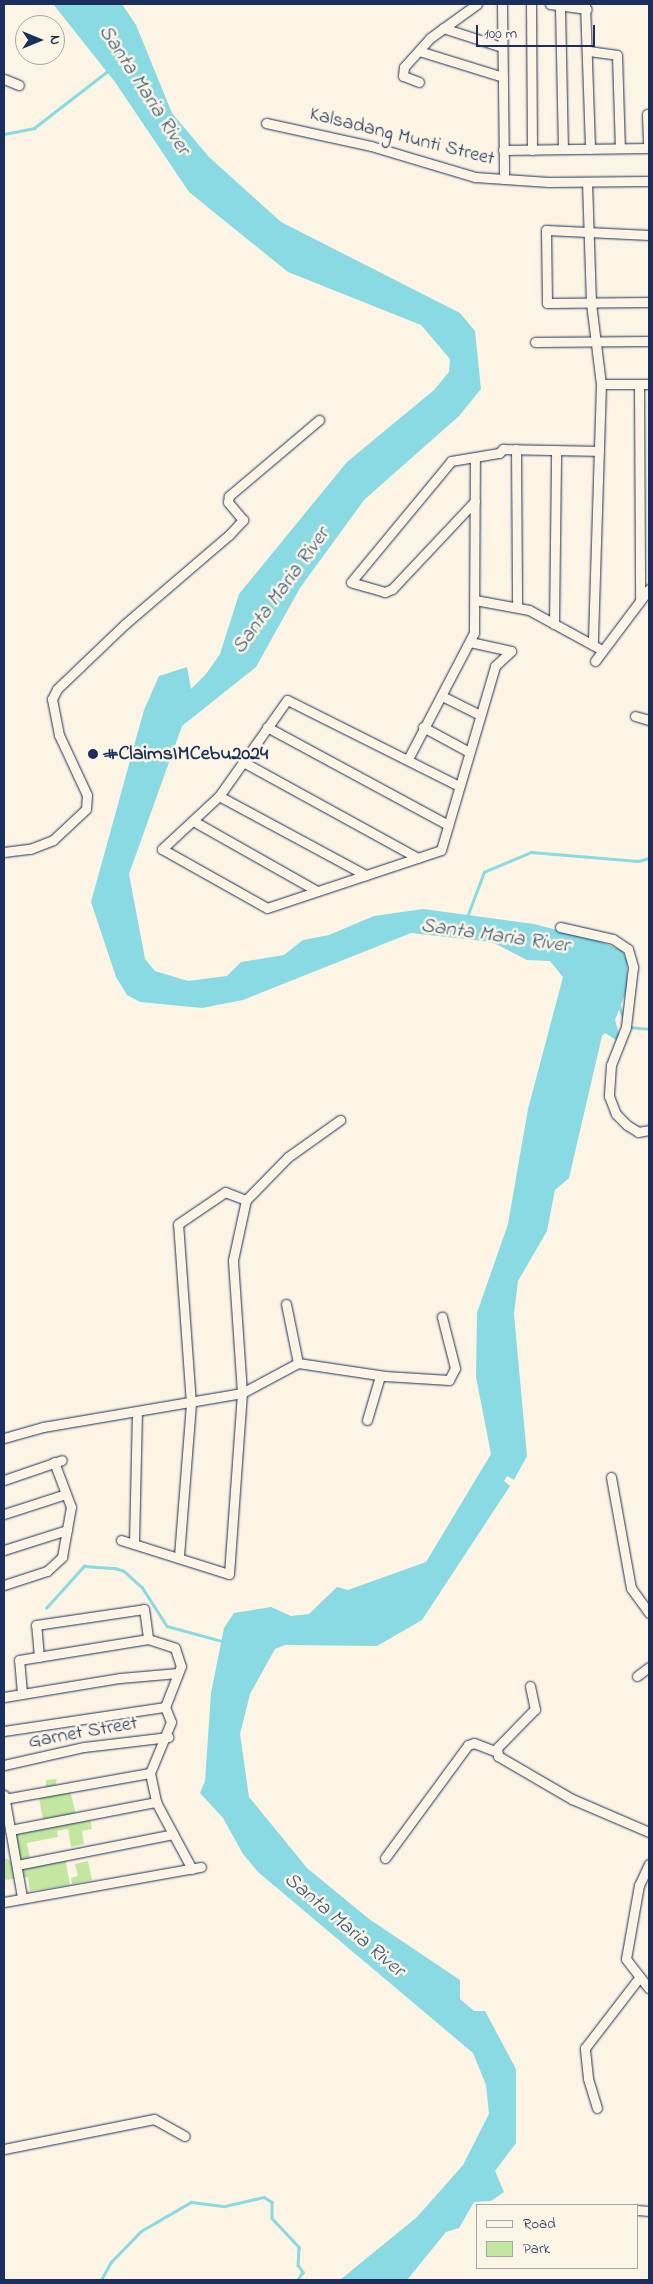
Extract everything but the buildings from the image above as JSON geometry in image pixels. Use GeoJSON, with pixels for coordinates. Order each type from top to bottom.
{"type":"FeatureCollection","features":[{"type":"Feature","properties":{"kind":"street"},"geometry":{"type":"LineString","coordinates":[[419,82],[401,72],[443,28],[477,4]]}},
{"type":"Feature","properties":{"kind":"street"},"geometry":{"type":"LineString","coordinates":[[502,4],[504,179]]}},
{"type":"Feature","properties":{"kind":"street"},"geometry":{"type":"LineString","coordinates":[[531,4],[532,150]]}},
{"type":"Feature","properties":{"kind":"street"},"geometry":{"type":"LineString","coordinates":[[550,4],[560,7],[586,6],[589,51],[590,149]]}},
{"type":"Feature","properties":{"kind":"street"},"geometry":{"type":"LineString","coordinates":[[560,7],[563,149]]}},
{"type":"Feature","properties":{"kind":"street"},"geometry":{"type":"LineString","coordinates":[[443,28],[502,47]]}},
{"type":"Feature","properties":{"kind":"street"},"geometry":{"type":"LineString","coordinates":[[419,51],[502,77]]}},
{"type":"Feature","properties":{"kind":"street"},"geometry":{"type":"LineString","coordinates":[[589,51],[617,55],[620,148]]}},
{"type":"Feature","properties":{"kind":"street"},"geometry":{"type":"LineString","coordinates":[[4,79],[19,85]]}},
{"type":"Feature","properties":{"kind":"street"},"geometry":{"type":"LineString","coordinates":[[504,150],[649,148],[648,114]]}},
{"type":"Feature","properties":{"kind":"street","name":"Kalsadang Munti Street"},"geometry":{"type":"LineString","coordinates":[[266,123],[371,146],[475,177],[587,182],[649,181]]}},
{"type":"Feature","properties":{"kind":"street"},"geometry":{"type":"LineString","coordinates":[[587,182],[591,303],[601,384],[593,645]]}},
{"type":"Feature","properties":{"kind":"street"},"geometry":{"type":"LineString","coordinates":[[649,235],[546,230],[547,303],[649,302]]}},
{"type":"Feature","properties":{"kind":"street"},"geometry":{"type":"LineString","coordinates":[[535,342],[649,341]]}},
{"type":"Feature","properties":{"kind":"street"},"geometry":{"type":"LineString","coordinates":[[601,384],[649,384]]}},
{"type":"Feature","properties":{"kind":"street"},"geometry":{"type":"LineString","coordinates":[[639,384],[640,600]]}},
{"type":"Feature","properties":{"kind":"street"},"geometry":{"type":"LineString","coordinates":[[4,852],[30,849],[53,840],[86,809],[87,795],[59,735],[52,699],[57,689],[125,624],[229,536],[243,520],[228,502],[229,496],[319,420]]}},
{"type":"Feature","properties":{"kind":"street"},"geometry":{"type":"LineString","coordinates":[[475,501],[392,589],[385,592],[351,582],[451,461],[475,459],[504,449],[599,451]]}},
{"type":"Feature","properties":{"kind":"street"},"geometry":{"type":"LineString","coordinates":[[516,449],[517,605]]}},
{"type":"Feature","properties":{"kind":"street"},"geometry":{"type":"LineString","coordinates":[[554,624],[556,450]]}},
{"type":"Feature","properties":{"kind":"street"},"geometry":{"type":"LineString","coordinates":[[408,759],[423,727],[442,696],[470,642],[475,600],[475,459]]}},
{"type":"Feature","properties":{"kind":"street"},"geometry":{"type":"LineString","coordinates":[[595,661],[649,589]]}},
{"type":"Feature","properties":{"kind":"street"},"geometry":{"type":"LineString","coordinates":[[475,600],[517,605],[602,650]]}},
{"type":"Feature","properties":{"kind":"street"},"geometry":{"type":"LineString","coordinates":[[459,786],[290,700],[283,701],[245,763],[195,822],[163,845],[164,853],[267,908],[441,850],[495,666],[511,652],[470,642]]}},
{"type":"Feature","properties":{"kind":"street"},"geometry":{"type":"LineString","coordinates":[[442,696],[480,716]]}},
{"type":"Feature","properties":{"kind":"street"},"geometry":{"type":"LineString","coordinates":[[635,716],[649,720]]}},
{"type":"Feature","properties":{"kind":"street"},"geometry":{"type":"LineString","coordinates":[[423,727],[469,752]]}},
{"type":"Feature","properties":{"kind":"street"},"geometry":{"type":"LineString","coordinates":[[267,728],[448,825]]}},
{"type":"Feature","properties":{"kind":"street"},"geometry":{"type":"LineString","coordinates":[[245,763],[418,858]]}},
{"type":"Feature","properties":{"kind":"street"},"geometry":{"type":"LineString","coordinates":[[219,796],[366,875]]}},
{"type":"Feature","properties":{"kind":"street"},"geometry":{"type":"LineString","coordinates":[[195,822],[317,891]]}},
{"type":"Feature","properties":{"kind":"street"},"geometry":{"type":"LineString","coordinates":[[560,927],[613,939],[628,949],[633,967],[626,1027],[611,1065],[609,1096],[616,1114],[627,1125],[638,1132],[649,1130]]}},
{"type":"Feature","properties":{"kind":"street"},"geometry":{"type":"LineString","coordinates":[[122,1540],[179,1556],[229,1574],[242,1394],[232,1285],[233,1260],[246,1200],[288,1157],[340,1120]]}},
{"type":"Feature","properties":{"kind":"street"},"geometry":{"type":"LineString","coordinates":[[179,1556],[191,1404],[178,1224],[225,1192],[246,1200]]}},
{"type":"Feature","properties":{"kind":"street"},"geometry":{"type":"LineString","coordinates":[[286,1304],[298,1363]]}},
{"type":"Feature","properties":{"kind":"street"},"geometry":{"type":"LineString","coordinates":[[4,1438],[43,1427],[191,1404],[242,1394],[298,1363],[380,1376],[449,1380],[455,1368],[442,1317]]}},
{"type":"Feature","properties":{"kind":"street"},"geometry":{"type":"LineString","coordinates":[[368,1420],[380,1376]]}},
{"type":"Feature","properties":{"kind":"street"},"geometry":{"type":"LineString","coordinates":[[134,1543],[137,1412]]}},
{"type":"Feature","properties":{"kind":"street"},"geometry":{"type":"LineString","coordinates":[[4,1480],[58,1461],[71,1507],[62,1557],[47,1571],[4,1585]]}},
{"type":"Feature","properties":{"kind":"street"},"geometry":{"type":"LineString","coordinates":[[611,1477],[631,1588],[649,1613]]}},
{"type":"Feature","properties":{"kind":"street"},"geometry":{"type":"LineString","coordinates":[[4,1514],[66,1494]]}},
{"type":"Feature","properties":{"kind":"street"},"geometry":{"type":"LineString","coordinates":[[4,1550],[67,1530]]}},
{"type":"Feature","properties":{"kind":"street"},"geometry":{"type":"LineString","coordinates":[[39,1657],[36,1625],[144,1609],[148,1639]]}},
{"type":"Feature","properties":{"kind":"street"},"geometry":{"type":"LineString","coordinates":[[4,1902],[22,1897],[197,1868],[173,1834],[156,1802],[150,1773],[168,1737],[171,1722],[165,1707],[181,1666],[175,1648],[148,1639],[20,1660],[22,1693]]}},
{"type":"Feature","properties":{"kind":"street"},"geometry":{"type":"LineString","coordinates":[[637,1676],[649,1666]]}},
{"type":"Feature","properties":{"kind":"street"},"geometry":{"type":"LineString","coordinates":[[4,1697],[22,1693],[178,1673]]}},
{"type":"Feature","properties":{"kind":"street"},"geometry":{"type":"LineString","coordinates":[[496,1752],[514,1726],[535,1709],[530,1686]]}},
{"type":"Feature","properties":{"kind":"street"},"geometry":{"type":"LineString","coordinates":[[4,1731],[165,1707]]}},
{"type":"Feature","properties":{"kind":"street","name":"Garnet Street"},"geometry":{"type":"LineString","coordinates":[[4,1765],[84,1746],[168,1737]]}},
{"type":"Feature","properties":{"kind":"street"},"geometry":{"type":"LineString","coordinates":[[385,1858],[468,1745],[474,1743],[496,1752],[572,1799],[649,1832]]}},
{"type":"Feature","properties":{"kind":"street"},"geometry":{"type":"LineString","coordinates":[[22,1897],[4,1797],[150,1773]]}},
{"type":"Feature","properties":{"kind":"street"},"geometry":{"type":"LineString","coordinates":[[10,1830],[156,1802]]}},
{"type":"Feature","properties":{"kind":"street"},"geometry":{"type":"LineString","coordinates":[[17,1865],[173,1834]]}},
{"type":"Feature","properties":{"kind":"street"},"geometry":{"type":"LineString","coordinates":[[649,1864],[639,1884],[626,1959],[638,1978],[649,1988]]}},
{"type":"Feature","properties":{"kind":"street"},"geometry":{"type":"LineString","coordinates":[[597,2108],[588,2078],[585,2048],[638,1978]]}},
{"type":"Feature","properties":{"kind":"street"},"geometry":{"type":"LineString","coordinates":[[4,2149],[154,2119],[185,2136]]}},
{"type":"Feature","properties":{"kind":"green space"},"geometry":{"type":"Polygon","coordinates":[[[57,1779],[54,1790],[69,1787],[77,1818],[90,1815],[92,1829],[82,1831],[84,1844],[71,1847],[68,1829],[57,1831],[58,1837],[27,1843],[30,1858],[17,1861],[10,1831],[44,1824],[38,1793],[46,1786],[46,1780],[57,1779]]]}},
{"type":"Feature","properties":{"kind":"green space"},"geometry":{"type":"Polygon","coordinates":[[[4,1857],[17,1865],[65,1857],[70,1885],[30,1891],[28,1877],[4,1880],[4,1857]]]}},
{"type":"Feature","properties":{"kind":"green space"},"geometry":{"type":"Polygon","coordinates":[[[88,1861],[92,1880],[72,1884],[71,1878],[78,1876],[75,1864],[88,1861]]]}},
{"type":"Feature","properties":{"kind":"water","name":"Santa Maria River"},"geometry":{"type":"Polygon","coordinates":[[[53,4],[122,4],[136,25],[172,113],[209,157],[281,222],[460,313],[475,331],[481,389],[459,416],[364,500],[300,588],[256,667],[182,726],[129,874],[145,959],[155,971],[188,981],[227,976],[241,962],[284,955],[303,940],[329,935],[374,916],[423,909],[534,924],[599,941],[621,950],[627,960],[627,989],[615,1020],[619,1034],[616,1040],[605,1033],[602,1036],[569,1178],[555,1190],[547,1231],[518,1281],[514,1314],[527,1456],[514,1480],[507,1476],[504,1481],[510,1486],[422,1620],[377,1646],[285,1645],[275,1649],[250,1694],[240,1734],[249,1797],[307,1868],[369,1919],[460,1980],[460,1999],[474,2011],[485,2011],[516,2069],[516,2143],[495,2171],[504,2192],[491,2201],[474,2202],[459,2228],[446,2232],[407,2280],[340,2280],[417,2217],[463,2165],[489,2114],[486,2085],[473,2053],[258,1872],[243,1854],[223,1818],[200,1793],[205,1781],[211,1693],[224,1628],[234,1613],[271,1607],[291,1616],[309,1614],[337,1587],[348,1590],[426,1562],[491,1454],[476,1377],[477,1313],[508,1224],[528,1109],[563,977],[550,961],[527,960],[492,942],[411,933],[243,1000],[202,1008],[140,1002],[127,995],[116,977],[91,902],[144,710],[159,676],[187,667],[191,689],[206,674],[220,654],[239,594],[347,462],[434,390],[449,372],[450,359],[421,325],[288,272],[189,192],[115,82],[65,19],[65,15],[62,15],[53,4]]]}},
{"type":"Feature","properties":{"kind":"waterway","name":"Santa Maria River"},"geometry":{"type":"LineString","coordinates":[[4,134],[34,128],[109,70]]}},
{"type":"Feature","properties":{"kind":"waterway","name":"Santa Maria River"},"geometry":{"type":"LineString","coordinates":[[467,917],[484,872],[531,852],[638,861],[649,858]]}},
{"type":"Feature","properties":{"kind":"waterway"},"geometry":{"type":"LineString","coordinates":[[619,1005],[624,1019]]}},
{"type":"Feature","properties":{"kind":"waterway"},"geometry":{"type":"LineString","coordinates":[[628,1027],[649,1029]]}},
{"type":"Feature","properties":{"kind":"waterway"},"geometry":{"type":"LineString","coordinates":[[46,1608],[84,1566],[115,1568],[124,1571],[142,1587],[167,1626],[222,1641]]}},
{"type":"Feature","properties":{"kind":"waterway"},"geometry":{"type":"LineString","coordinates":[[101,2280],[111,2262],[141,2231],[191,2202],[225,2206],[264,2197],[272,2202],[272,2218],[299,2247],[298,2265],[303,2272],[298,2280]]}},
{"type":"Feature","properties":{"kind":"place","name":"#ClaimsIMCebu2024"},"geometry":{"type":"Point","coordinates":[93,754]}}]}
